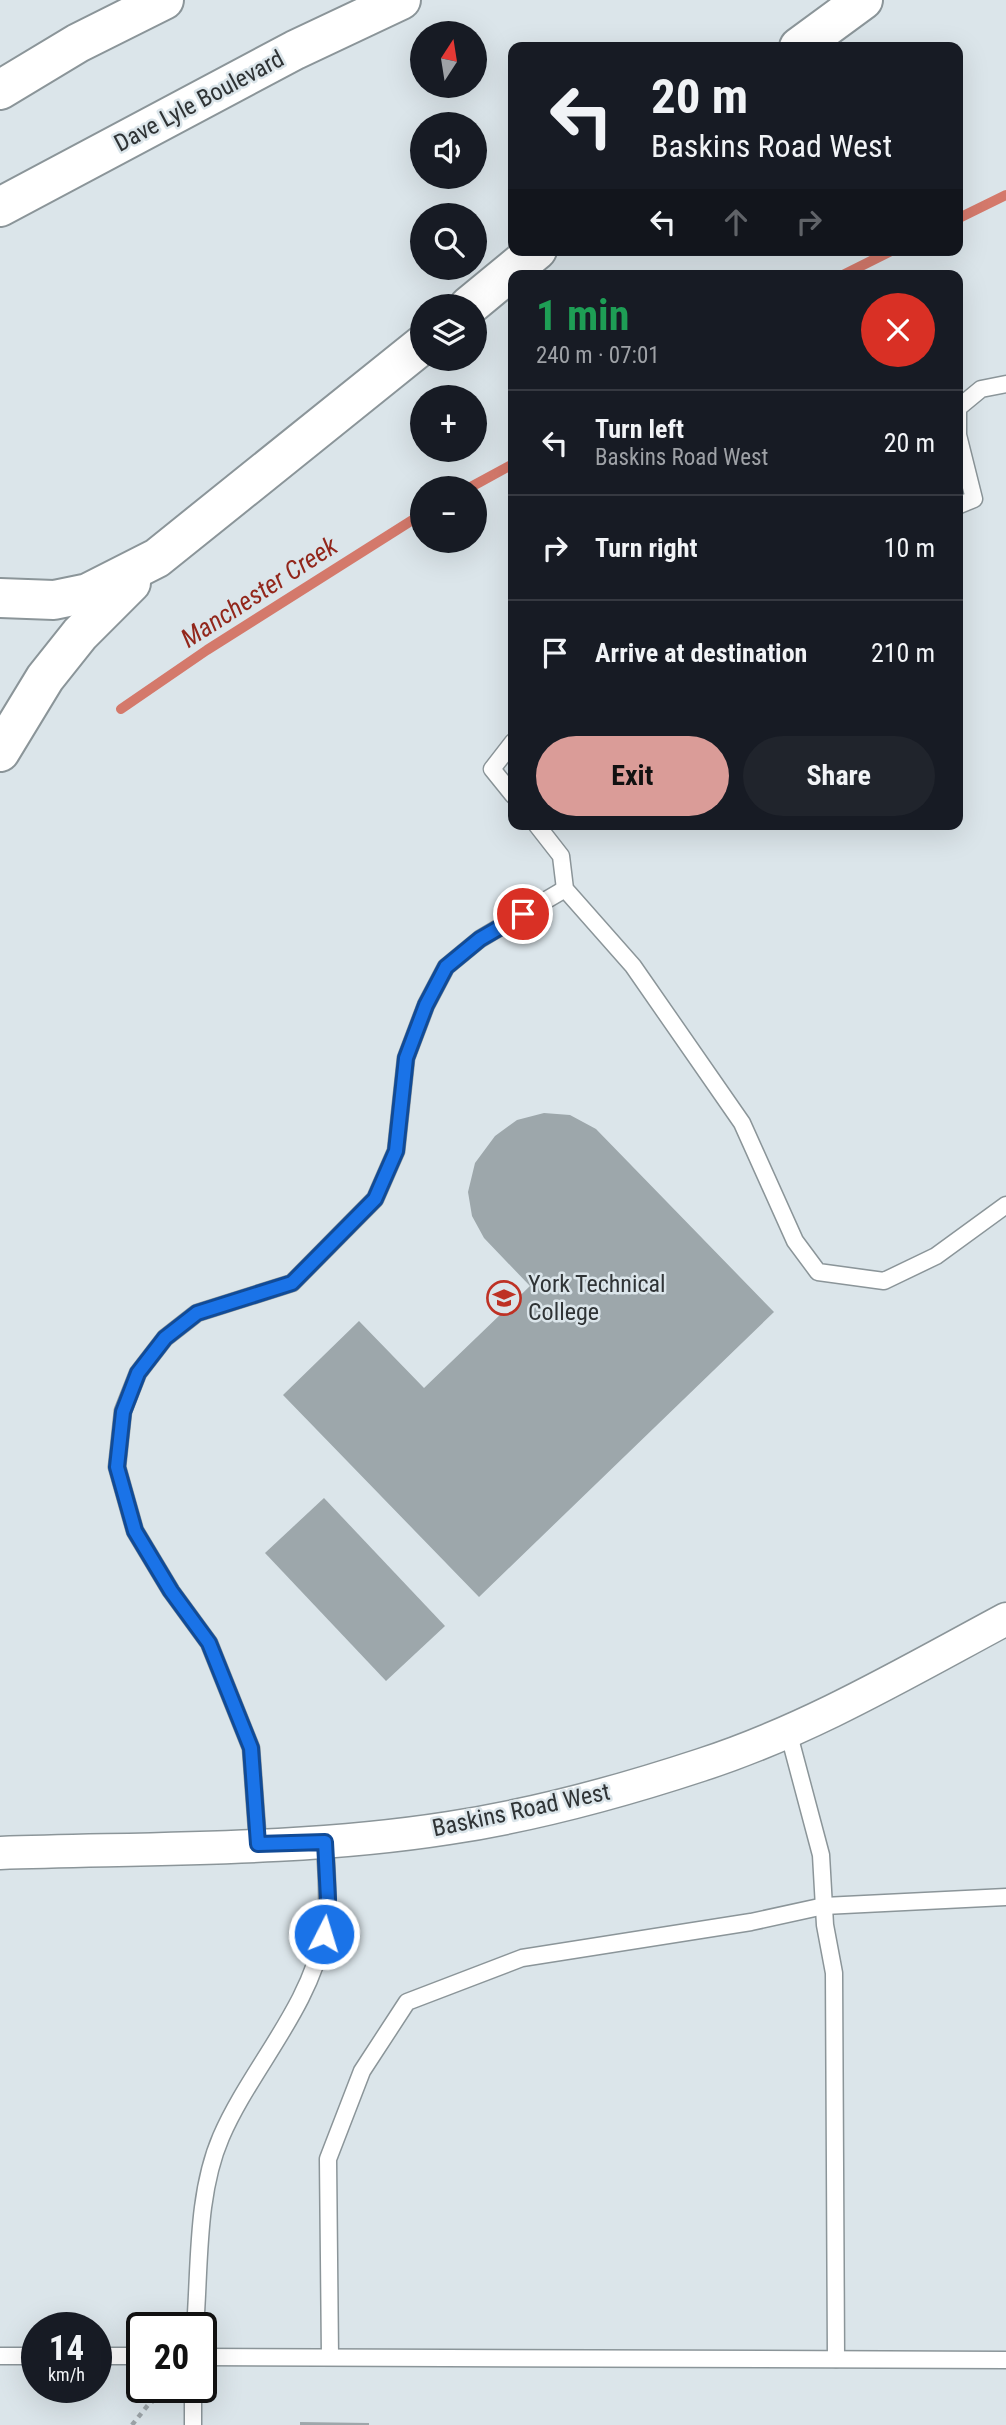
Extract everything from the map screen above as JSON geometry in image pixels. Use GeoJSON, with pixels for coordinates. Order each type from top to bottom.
{"type":"FeatureCollection","features":[{"type":"Feature","properties":{"kind":"main road"},"geometry":{"type":"LineString","coordinates":[[0,90],[78,43],[164,0]]}},
{"type":"Feature","properties":{"kind":"main road","name":"Dave Lyle Boulevard"},"geometry":{"type":"LineString","coordinates":[[0,207],[295,50],[401,0]]}},
{"type":"Feature","properties":{"kind":"main road"},"geometry":{"type":"LineString","coordinates":[[806,42],[863,0]]}},
{"type":"Feature","properties":{"kind":"main road"},"geometry":{"type":"LineString","coordinates":[[513,270],[530,256]]}},
{"type":"Feature","properties":{"kind":"main road"},"geometry":{"type":"LineString","coordinates":[[484,294],[508,274]]}},
{"type":"Feature","properties":{"kind":"main road"},"geometry":{"type":"LineString","coordinates":[[0,752],[45,678],[80,634],[157,558],[410,355]]}},
{"type":"Feature","properties":{"kind":"main road"},"geometry":{"type":"LineString","coordinates":[[0,598],[54,600],[88,593],[157,558]]}},
{"type":"Feature","properties":{"kind":"street","name":"Baskins Road West"},"geometry":{"type":"LineString","coordinates":[[0,1853],[325,1842],[449,1828],[572,1804],[703,1765],[830,1714],[1006,1619]]}},
{"type":"Feature","properties":{"kind":"lane"},"geometry":{"type":"LineString","coordinates":[[963,404],[981,390],[1006,384]]}},
{"type":"Feature","properties":{"kind":"lane"},"geometry":{"type":"LineString","coordinates":[[963,455],[974,499],[963,504]]}},
{"type":"Feature","properties":{"kind":"lane"},"geometry":{"type":"LineString","coordinates":[[508,748],[492,769],[508,789]]}},
{"type":"Feature","properties":{"kind":"lane"},"geometry":{"type":"LineString","coordinates":[[541,830],[561,856],[565,889],[633,966],[742,1123],[795,1241],[818,1272],[884,1281],[936,1256],[1006,1205]]}},
{"type":"Feature","properties":{"kind":"lane"},"geometry":{"type":"LineString","coordinates":[[258,1844],[251,1748],[209,1643],[171,1591],[135,1531],[117,1467],[123,1412],[138,1373],[165,1338],[197,1313],[292,1283],[375,1199],[396,1151],[406,1058],[426,1005],[446,967],[480,939],[565,889]]}},
{"type":"Feature","properties":{"kind":"lane"},"geometry":{"type":"LineString","coordinates":[[788,1731],[821,1855],[824,1906],[834,1973],[836,2359]]}},
{"type":"Feature","properties":{"kind":"lane"},"geometry":{"type":"LineString","coordinates":[[196,2312],[206,2189],[221,2138],[306,1986],[324,1934],[328,1899],[325,1842]]}},
{"type":"Feature","properties":{"kind":"lane"},"geometry":{"type":"LineString","coordinates":[[330,2357],[328,2159],[362,2071],[407,2002],[522,1958],[751,1922],[824,1906],[1006,1897]]}},
{"type":"Feature","properties":{"kind":"lane"},"geometry":{"type":"LineString","coordinates":[[0,2356],[21,2356]]}},
{"type":"Feature","properties":{"kind":"lane"},"geometry":{"type":"LineString","coordinates":[[217,2357],[1006,2360]]}},
{"type":"Feature","properties":{"kind":"lane"},"geometry":{"type":"LineString","coordinates":[[193,2403],[193,2425]]}},
{"type":"Feature","properties":{"kind":"path"},"geometry":{"type":"LineString","coordinates":[[132,2425],[151,2403]]}},
{"type":"Feature","properties":{"kind":"building"},"geometry":{"type":"Polygon","coordinates":[[[544,1113],[570,1115],[596,1129],[774,1312],[479,1597],[283,1395],[359,1321],[424,1388],[530,1286],[484,1238],[472,1216],[468,1192],[475,1163],[495,1136],[517,1120],[544,1113]]]}},
{"type":"Feature","properties":{"kind":"building"},"geometry":{"type":"Polygon","coordinates":[[[324,1498],[445,1626],[386,1681],[265,1553],[324,1498]]]}},
{"type":"Feature","properties":{"kind":"building"},"geometry":{"type":"Polygon","coordinates":[[[300,2422],[369,2423],[369,2425],[300,2425],[300,2422]]]}},
{"type":"Feature","properties":{"kind":"waterway","name":"Manchester Creek"},"geometry":{"type":"LineString","coordinates":[[963,216],[1006,195]]}},
{"type":"Feature","properties":{"kind":"waterway","name":"Manchester Creek"},"geometry":{"type":"LineString","coordinates":[[853,270],[881,256]]}},
{"type":"Feature","properties":{"kind":"waterway","name":"Manchester Creek"},"geometry":{"type":"LineString","coordinates":[[487,478],[508,467]]}},
{"type":"Feature","properties":{"kind":"waterway","name":"Manchester Creek"},"geometry":{"type":"LineString","coordinates":[[121,709],[207,650],[410,522]]}},
{"type":"Feature","properties":{"kind":"place","name":"York Technical College"},"geometry":{"type":"Point","coordinates":[504,1298]}},
{"type":"Feature","properties":{"kind":"route"},"geometry":{"type":"LineString","coordinates":[[324,1934],[328,1899],[325,1842],[258,1844],[251,1748],[209,1643],[171,1591],[135,1531],[117,1467],[123,1412],[138,1373],[165,1338],[197,1313],[292,1283],[375,1199],[396,1151],[406,1058],[426,1005],[446,967],[480,939],[523,914]]}}]}
